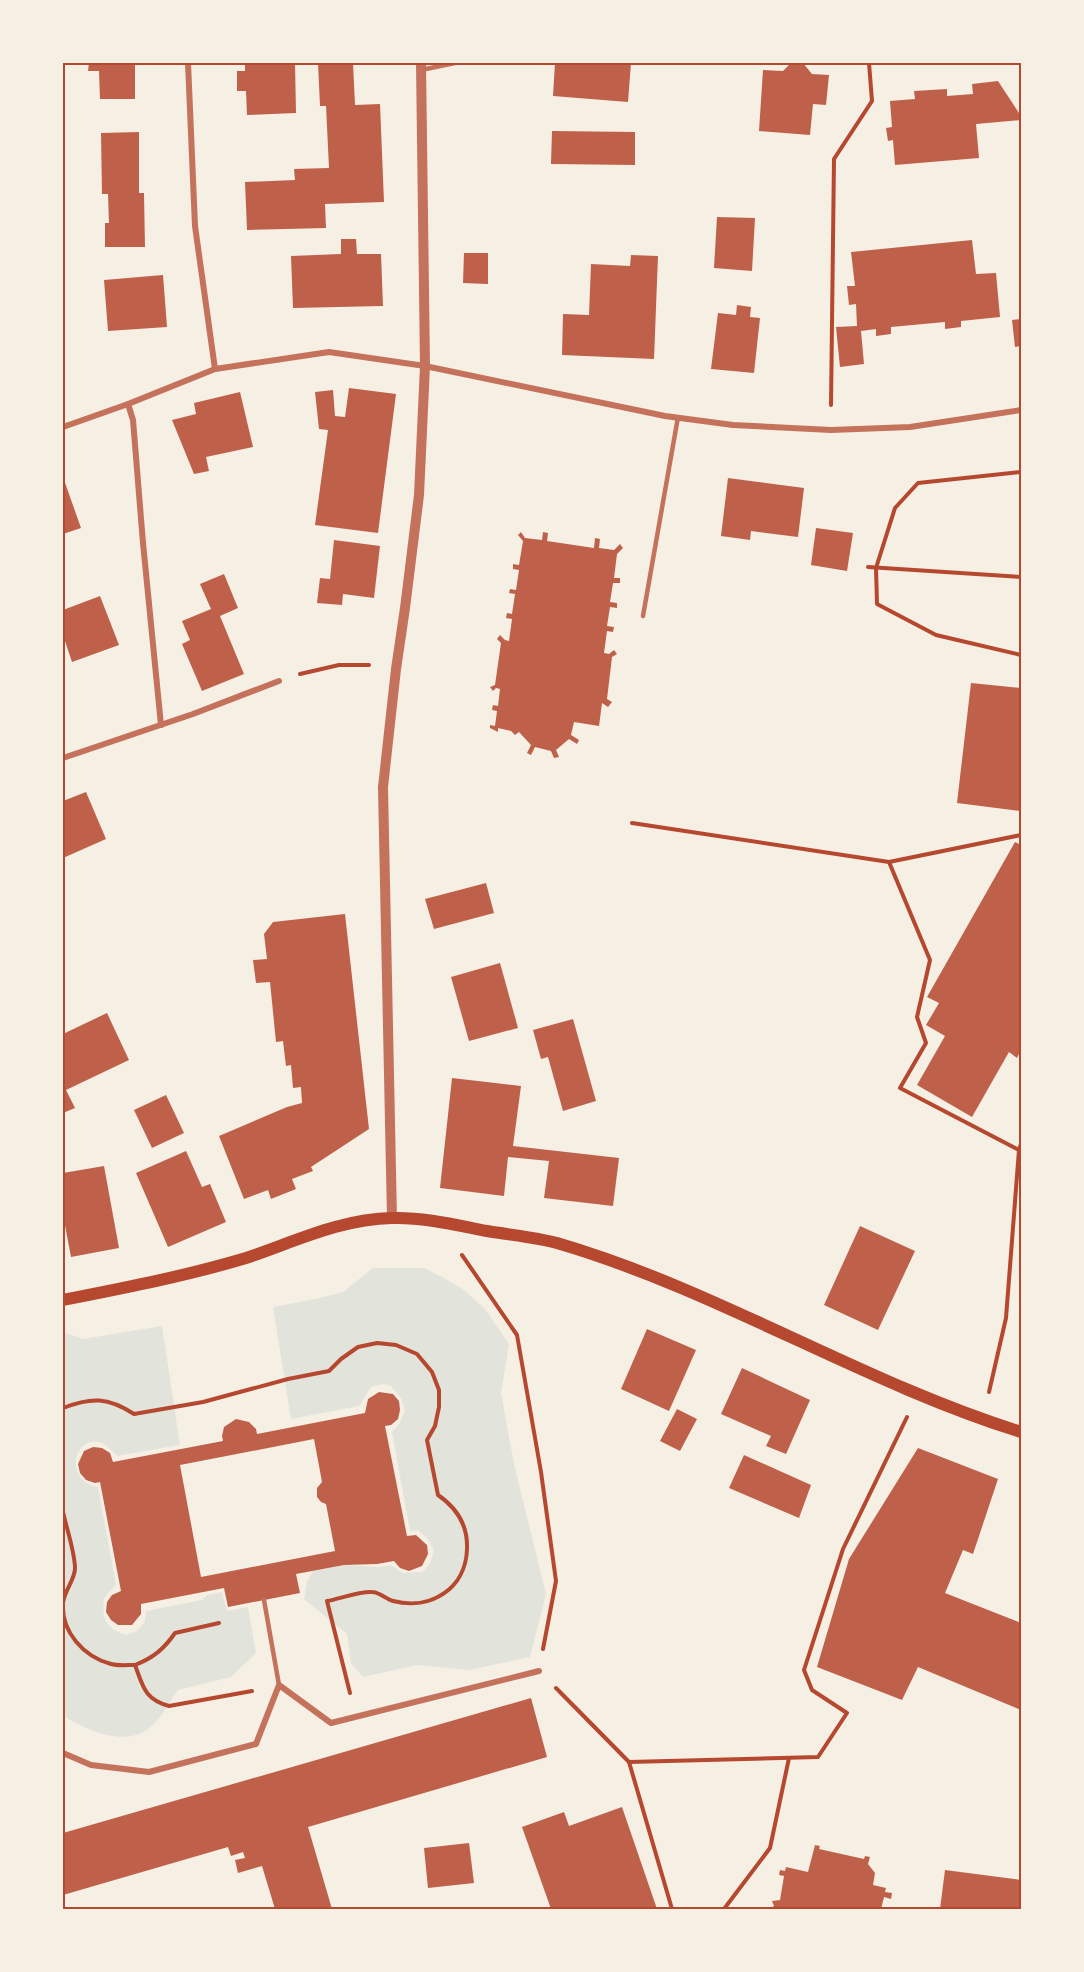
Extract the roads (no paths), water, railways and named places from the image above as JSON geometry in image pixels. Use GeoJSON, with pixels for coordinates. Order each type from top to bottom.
{"type":"FeatureCollection","features":[{"type":"Feature","properties":{"kind":"main road"},"geometry":{"type":"LineString","coordinates":[[63,1300],[154,1282],[245,1258],[337,1225],[392,1218],[439,1222],[555,1243],[666,1280],[918,1395],[1021,1432]]}},
{"type":"Feature","properties":{"kind":"street"},"geometry":{"type":"LineString","coordinates":[[188,63],[195,226],[215,369]]}},
{"type":"Feature","properties":{"kind":"street"},"geometry":{"type":"LineString","coordinates":[[392,1218],[383,787],[419,495],[425,366],[421,66]]}},
{"type":"Feature","properties":{"kind":"street"},"geometry":{"type":"LineString","coordinates":[[63,427],[215,369],[328,352],[425,366],[678,417],[733,425],[831,430],[910,427],[1021,410]]}},
{"type":"Feature","properties":{"kind":"street"},"geometry":{"type":"LineString","coordinates":[[128,404],[134,420],[143,543],[161,725]]}},
{"type":"Feature","properties":{"kind":"street"},"geometry":{"type":"LineString","coordinates":[[63,758],[161,725],[279,681]]}},
{"type":"Feature","properties":{"kind":"street"},"geometry":{"type":"LineString","coordinates":[[63,1753],[92,1765],[149,1772],[256,1744],[279,1685],[331,1723],[539,1671]]}},
{"type":"Feature","properties":{"kind":"lane"},"geometry":{"type":"LineString","coordinates":[[421,66],[455,63]]}},
{"type":"Feature","properties":{"kind":"lane"},"geometry":{"type":"LineString","coordinates":[[643,616],[678,417]]}},
{"type":"Feature","properties":{"kind":"lane"},"geometry":{"type":"LineString","coordinates":[[264,1600],[279,1685]]}}]}
